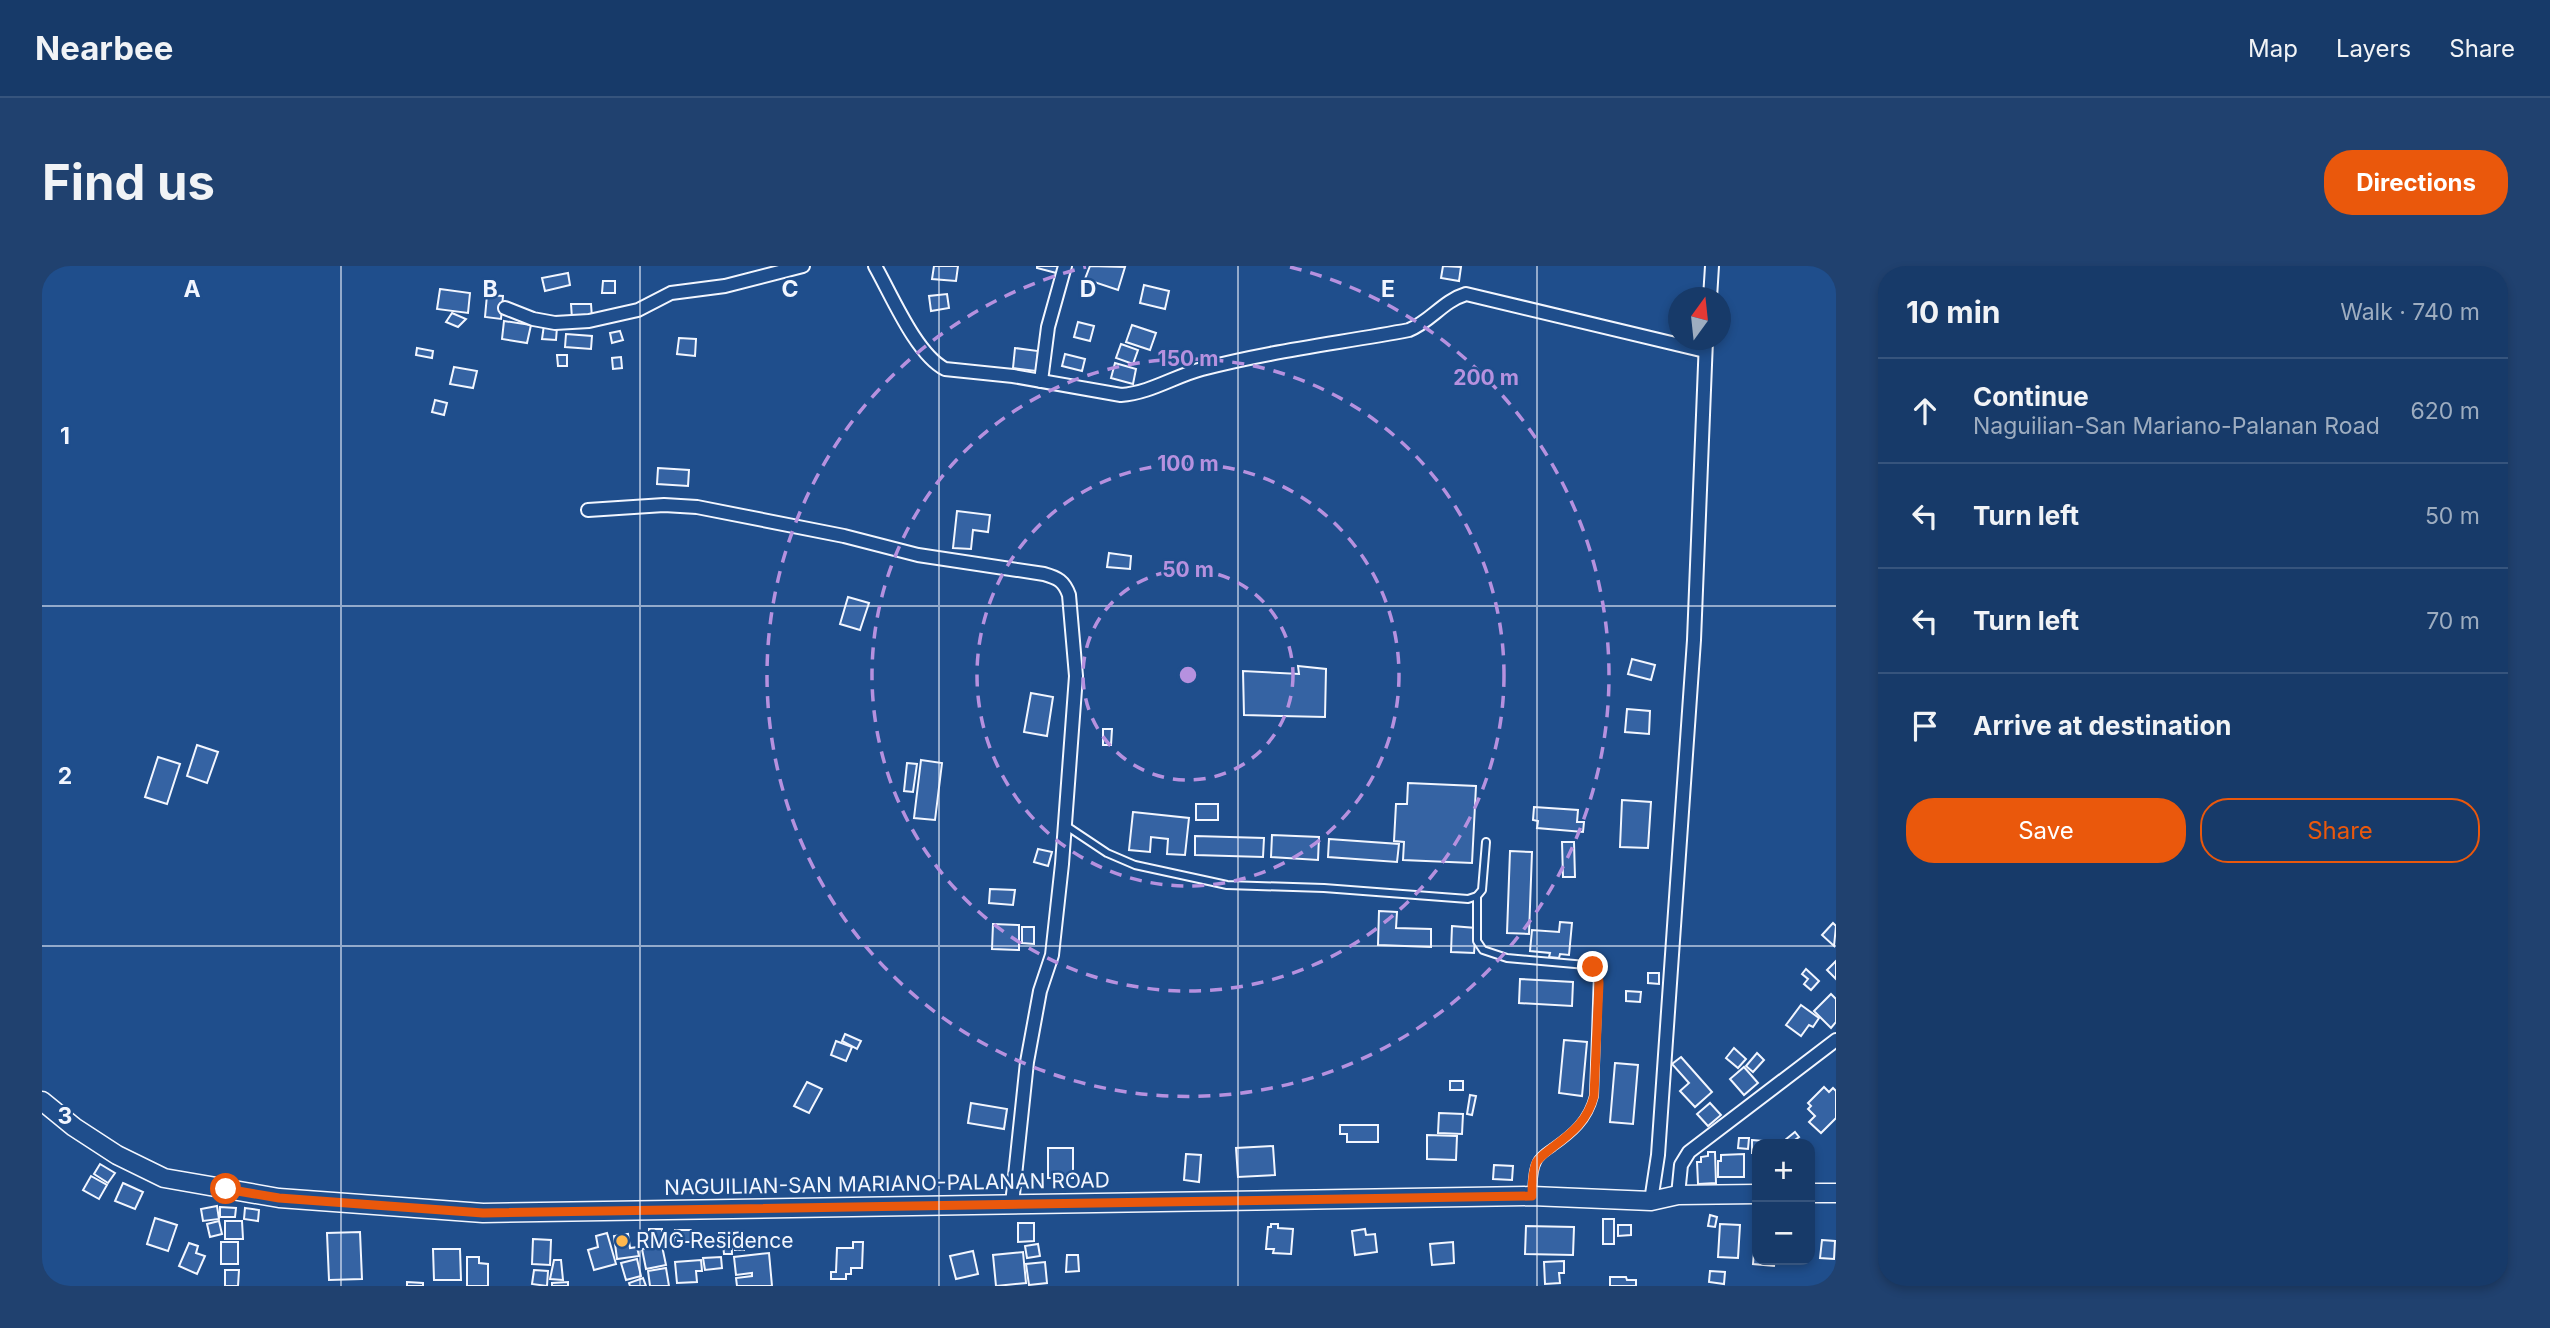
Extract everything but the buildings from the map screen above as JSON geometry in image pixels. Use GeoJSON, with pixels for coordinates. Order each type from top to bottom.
{"type":"FeatureCollection","features":[{"type":"Feature","properties":{"kind":"main road","name":"NAGUILIAN-SAN MARIANO-PALANAN ROAD"},"geometry":{"type":"LineString","coordinates":[[42,1101],[74,1127],[117,1155],[164,1178],[279,1198],[483,1213],[1532,1196],[1651,1201],[1678,1195],[1752,1194]]}},
{"type":"Feature","properties":{"kind":"main road"},"geometry":{"type":"LineString","coordinates":[[1815,1193],[1836,1193]]}},
{"type":"Feature","properties":{"kind":"street"},"geometry":{"type":"LineString","coordinates":[[505,308],[533,319],[555,323],[589,321],[638,310],[671,293],[725,286],[803,266]]}},
{"type":"Feature","properties":{"kind":"street"},"geometry":{"type":"LineString","coordinates":[[875,266],[923,351],[937,365],[945,369],[1041,381],[1121,395],[1134,394],[1201,369],[1409,330],[1430,318],[1446,303],[1466,294],[1668,337]]}},
{"type":"Feature","properties":{"kind":"street"},"geometry":{"type":"LineString","coordinates":[[1041,381],[1048,327],[1065,266]]}},
{"type":"Feature","properties":{"kind":"street"},"geometry":{"type":"LineString","coordinates":[[1711,287],[1713,266]]}},
{"type":"Feature","properties":{"kind":"street"},"geometry":{"type":"LineString","coordinates":[[1651,1201],[1658,1155],[1694,640],[1706,350]]}},
{"type":"Feature","properties":{"kind":"street"},"geometry":{"type":"LineString","coordinates":[[588,510],[664,505],[697,507],[844,536],[918,555],[1044,574],[1061,580],[1069,595],[1076,676],[1065,825],[1052,955],[1040,991],[1027,1062],[1012,1204]]}},
{"type":"Feature","properties":{"kind":"street"},"geometry":{"type":"LineString","coordinates":[[1678,1195],[1681,1165],[1689,1152],[1836,1040]]}},
{"type":"Feature","properties":{"kind":"lane"},"geometry":{"type":"LineString","coordinates":[[1065,825],[1107,853],[1135,865],[1227,885],[1324,888],[1468,899],[1477,896],[1482,890],[1486,842]]}},
{"type":"Feature","properties":{"kind":"lane"},"geometry":{"type":"LineString","coordinates":[[1477,896],[1478,941],[1483,950],[1507,958],[1586,965],[1593,967],[1598,973],[1591,1108],[1570,1135],[1540,1156],[1533,1172],[1532,1196]]}},
{"type":"Feature","properties":{"kind":"place","name":"RMG Residence"},"geometry":{"type":"Point","coordinates":[622,1241]}},
{"type":"Feature","properties":{"kind":"route"},"geometry":{"type":"LineString","coordinates":[[226,1189],[279,1198],[483,1213],[1532,1196],[1533,1172],[1540,1156],[1570,1135],[1591,1108],[1594,1096],[1599,983],[1598,973],[1593,967]]}}]}
